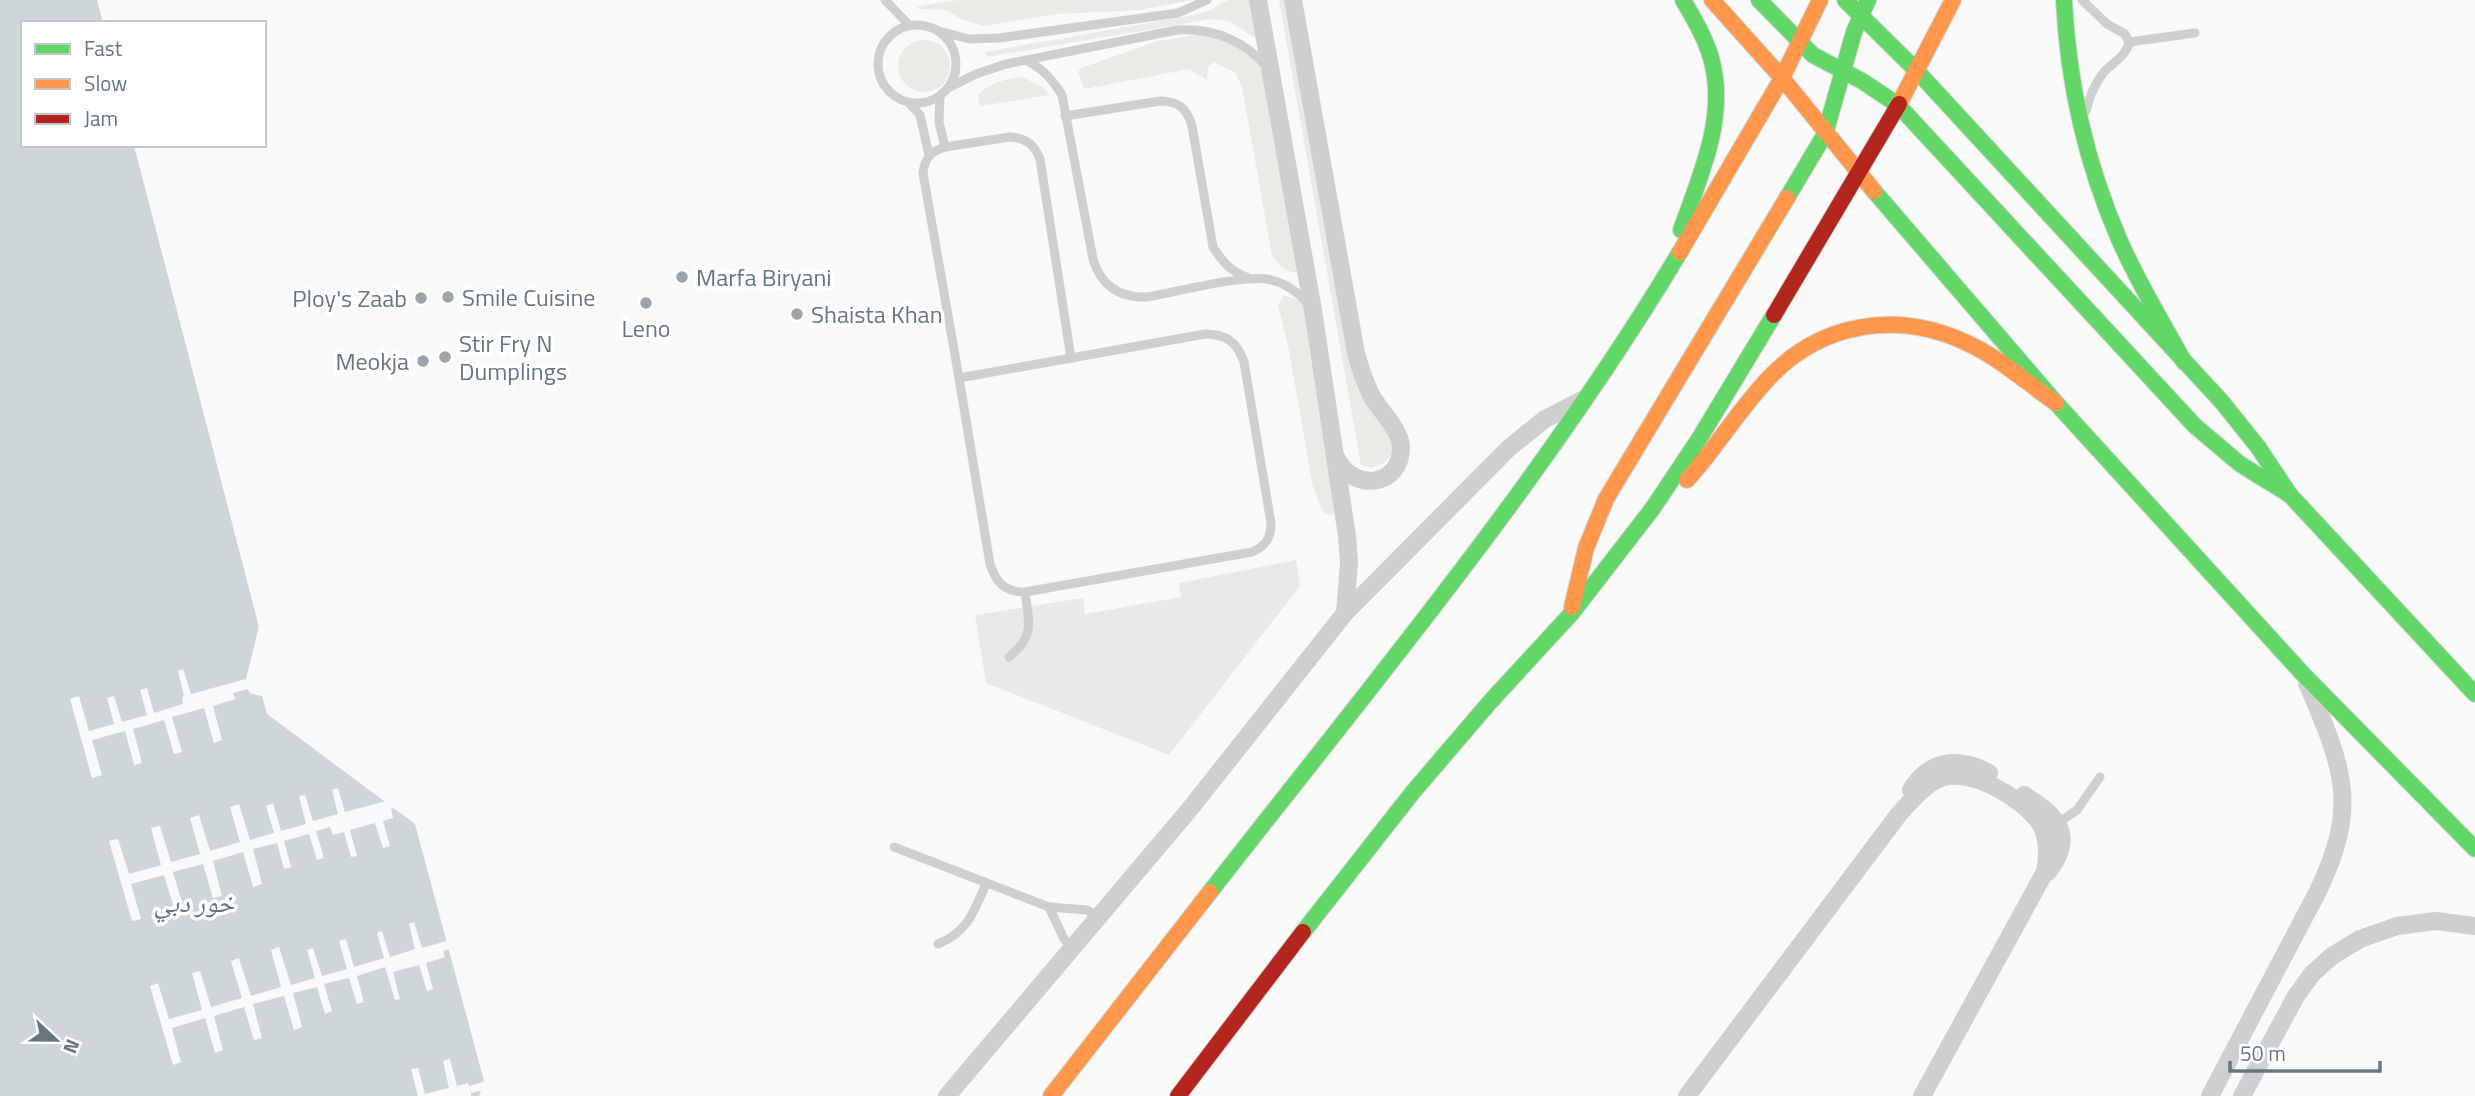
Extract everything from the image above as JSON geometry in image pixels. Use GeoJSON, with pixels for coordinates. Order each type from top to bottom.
{"type":"FeatureCollection","features":[{"type":"Feature","properties":{"kind":"main road"},"geometry":{"type":"LineString","coordinates":[[1667,274],[1711,142],[1717,112],[1716,81],[1710,51],[1698,23],[1683,0]]}},
{"type":"Feature","properties":{"kind":"main road"},"geometry":{"type":"LineString","coordinates":[[1712,0],[1782,78],[1858,174],[2056,403],[2302,673],[2475,849]]}},
{"type":"Feature","properties":{"kind":"main road"},"geometry":{"type":"LineString","coordinates":[[1759,0],[1813,55],[1863,81],[1898,105],[2195,426],[2240,464],[2290,495]]}},
{"type":"Feature","properties":{"kind":"main road"},"geometry":{"type":"LineString","coordinates":[[1051,1096],[1469,560],[1587,398],[1667,274],[1782,78],[1821,0]]}},
{"type":"Feature","properties":{"kind":"main road"},"geometry":{"type":"LineString","coordinates":[[1845,0],[1864,7],[1916,70],[2222,402],[2258,447],[2290,495],[2475,694]]}},
{"type":"Feature","properties":{"kind":"main road"},"geometry":{"type":"LineString","coordinates":[[1178,1096],[1413,792],[1490,702],[1571,614],[1653,508],[1699,439],[1858,174],[1953,0]]}},
{"type":"Feature","properties":{"kind":"main road"},"geometry":{"type":"LineString","coordinates":[[2064,0],[2067,52],[2084,134],[2099,187],[2119,239],[2184,362]]}},
{"type":"Feature","properties":{"kind":"main road"},"geometry":{"type":"LineString","coordinates":[[1571,614],[1586,548],[1606,499],[1825,134],[1847,52],[1864,7]]}},
{"type":"Feature","properties":{"kind":"main road"},"geometry":{"type":"LineString","coordinates":[[1653,508],[1707,460],[1767,379],[1790,357],[1816,340],[1846,328],[1877,323],[1908,324],[1939,331],[1969,343],[2056,403]]}},
{"type":"Feature","properties":{"kind":"street"},"geometry":{"type":"LineString","coordinates":[[1258,0],[1313,310],[1335,456],[1349,562],[1345,613]]}},
{"type":"Feature","properties":{"kind":"street"},"geometry":{"type":"LineString","coordinates":[[1293,0],[1356,353],[1371,395],[1396,432],[1401,445],[1399,459],[1392,471],[1380,480],[1366,482],[1352,478],[1342,469],[1335,456]]}},
{"type":"Feature","properties":{"kind":"street"},"geometry":{"type":"LineString","coordinates":[[947,1096],[1189,810],[1345,613],[1509,448],[1545,419],[1587,398]]}},
{"type":"Feature","properties":{"kind":"street"},"geometry":{"type":"LineString","coordinates":[[2210,1096],[2317,893],[2339,838],[2344,805],[2341,772],[2331,739],[2302,673]]}},
{"type":"Feature","properties":{"kind":"street"},"geometry":{"type":"LineString","coordinates":[[1687,1096],[1899,814],[1917,779],[1935,766],[1966,763],[1977,766],[2033,814],[2042,827],[2048,857],[2045,872],[1922,1096]]}},
{"type":"Feature","properties":{"kind":"street"},"geometry":{"type":"LineString","coordinates":[[2009,791],[2052,813],[2062,834],[2058,858],[2037,886]]}},
{"type":"Feature","properties":{"kind":"street"},"geometry":{"type":"LineString","coordinates":[[2242,1096],[2296,996],[2312,974],[2332,956],[2360,939],[2397,926],[2436,922],[2475,926]]}},
{"type":"Feature","properties":{"kind":"lane"},"geometry":{"type":"LineString","coordinates":[[885,0],[909,25]]}},
{"type":"Feature","properties":{"kind":"lane"},"geometry":{"type":"LineString","coordinates":[[939,31],[969,39],[999,38],[1178,13],[1207,0]]}},
{"type":"Feature","properties":{"kind":"lane"},"geometry":{"type":"LineString","coordinates":[[2082,0],[2107,24],[2125,34],[2129,42],[2127,51],[2112,64],[2094,89],[2085,118],[2084,134]]}},
{"type":"Feature","properties":{"kind":"lane"},"geometry":{"type":"LineString","coordinates":[[929,155],[920,115],[909,103],[890,94],[883,85],[878,65],[879,54],[890,35],[909,25],[930,26],[947,38],[956,58],[956,69],[948,89]]}},
{"type":"Feature","properties":{"kind":"lane"},"geometry":{"type":"LineString","coordinates":[[909,103],[931,102],[976,74],[1026,60],[1177,30],[1199,29],[1220,34],[1257,55],[1271,72]]}},
{"type":"Feature","properties":{"kind":"lane"},"geometry":{"type":"LineString","coordinates":[[2129,42],[2195,33]]}},
{"type":"Feature","properties":{"kind":"lane"},"geometry":{"type":"LineString","coordinates":[[1026,60],[1041,68],[1053,80],[1062,95],[1093,259],[1097,272],[1106,285],[1125,295],[1147,297],[1250,278],[1268,279],[1286,285],[1301,296],[1313,310]]}},
{"type":"Feature","properties":{"kind":"lane"},"geometry":{"type":"LineString","coordinates":[[940,96],[939,122],[945,147]]}},
{"type":"Feature","properties":{"kind":"lane"},"geometry":{"type":"LineString","coordinates":[[1065,116],[1160,101],[1171,101],[1182,106],[1189,115],[1192,126],[1213,247],[1228,267],[1250,278]]}},
{"type":"Feature","properties":{"kind":"lane"},"geometry":{"type":"LineString","coordinates":[[959,379],[1205,334],[1219,334],[1231,339],[1240,349],[1244,362],[1271,533],[1268,542],[1252,552],[1025,592],[1006,589],[999,583],[990,564],[923,173],[924,163],[936,149],[1010,137],[1029,142],[1036,149],[1040,159],[1071,358]]}},
{"type":"Feature","properties":{"kind":"lane"},"geometry":{"type":"LineString","coordinates":[[1009,657],[1028,637],[1025,592]]}},
{"type":"Feature","properties":{"kind":"lane"},"geometry":{"type":"LineString","coordinates":[[2058,823],[2077,810],[2100,777]]}},
{"type":"Feature","properties":{"kind":"lane"},"geometry":{"type":"LineString","coordinates":[[894,847],[1049,907],[1087,910],[1098,916]]}},
{"type":"Feature","properties":{"kind":"lane"},"geometry":{"type":"LineString","coordinates":[[938,944],[958,933],[966,925],[986,884]]}},
{"type":"Feature","properties":{"kind":"lane"},"geometry":{"type":"LineString","coordinates":[[1049,907],[1064,939],[1072,948]]}},
{"type":"Feature","properties":{"kind":"shaded area"},"geometry":{"type":"Polygon","coordinates":[[[958,0],[1194,0],[1140,10],[1058,14],[984,26],[961,19],[946,10],[917,7],[958,0]]]}},
{"type":"Feature","properties":{"kind":"shaded area"},"geometry":{"type":"Polygon","coordinates":[[[1228,0],[1255,0],[1261,42],[1231,22],[1212,19],[986,57],[985,52],[1194,15],[1211,10],[1228,0]]]}},
{"type":"Feature","properties":{"kind":"shaded area"},"geometry":{"type":"Polygon","coordinates":[[[1279,0],[1291,0],[1354,355],[1396,446],[1390,456],[1378,466],[1361,465],[1279,0]]]}},
{"type":"Feature","properties":{"kind":"shaded area"},"geometry":{"type":"Polygon","coordinates":[[[1196,35],[1232,44],[1261,67],[1305,274],[1286,269],[1272,255],[1242,87],[1235,72],[1213,62],[1208,67],[1207,80],[1189,69],[1084,89],[1078,72],[1081,68],[1158,41],[1196,35]]]}},
{"type":"Feature","properties":{"kind":"shaded area"},"geometry":{"type":"Polygon","coordinates":[[[924,40],[943,47],[950,66],[943,85],[924,92],[905,85],[898,66],[905,47],[924,40]]]}},
{"type":"Feature","properties":{"kind":"shaded area"},"geometry":{"type":"Polygon","coordinates":[[[1022,77],[1043,87],[1049,95],[980,106],[978,94],[983,90],[999,82],[1022,77]]]}},
{"type":"Feature","properties":{"kind":"shaded area"},"geometry":{"type":"Polygon","coordinates":[[[1284,295],[1300,301],[1308,312],[1344,511],[1330,515],[1323,512],[1313,487],[1288,345],[1278,305],[1284,295]]]}},
{"type":"Feature","properties":{"kind":"shaded area"},"geometry":{"type":"Polygon","coordinates":[[[1296,560],[1300,586],[1169,755],[986,683],[975,615],[1083,598],[1085,614],[1181,597],[1179,583],[1296,560]]]}},
{"type":"Feature","properties":{"kind":"water","name":"خور دبي"},"geometry":{"type":"Polygon","coordinates":[[[0,0],[97,0],[102,21],[21,21],[21,147],[135,147],[256,609],[259,627],[245,685],[250,693],[262,696],[267,714],[415,824],[484,1081],[479,1096],[0,1096],[0,0]]]}},
{"type":"Feature","properties":{"kind":"pier"},"geometry":{"type":"Polygon","coordinates":[[[135,147],[138,147],[259,608],[262,628],[249,684],[252,690],[262,692],[262,696],[250,693],[247,689],[233,693],[235,699],[213,706],[222,740],[214,743],[204,708],[172,717],[182,752],[174,754],[164,720],[133,729],[142,763],[134,765],[125,731],[92,740],[102,775],[92,778],[70,699],[79,696],[89,731],[114,724],[107,698],[114,696],[122,722],[147,715],[140,690],[147,688],[154,713],[183,704],[184,696],[178,671],[183,669],[191,694],[246,679],[259,627],[135,147]]]}},
{"type":"Feature","properties":{"kind":"pier"},"geometry":{"type":"Polygon","coordinates":[[[338,788],[345,812],[390,800],[398,807],[391,809],[393,818],[383,821],[390,846],[383,848],[375,823],[350,830],[357,856],[351,857],[344,832],[333,835],[330,827],[316,831],[324,858],[317,860],[309,834],[284,841],[291,867],[284,869],[277,843],[253,849],[262,884],[253,887],[243,852],[213,861],[222,896],[213,898],[203,864],[173,872],[183,906],[174,908],[164,875],[131,884],[141,919],[132,921],[109,841],[118,839],[129,874],[161,865],[151,828],[160,826],[171,862],[200,854],[190,818],[199,815],[210,851],[240,842],[230,807],[239,804],[250,840],[274,833],[266,806],[273,803],[281,831],[306,824],[299,796],[305,795],[313,821],[338,814],[332,790],[338,788]]]}},
{"type":"Feature","properties":{"kind":"pier"},"geometry":{"type":"Polygon","coordinates":[[[414,922],[422,948],[450,940],[452,948],[443,951],[445,957],[426,963],[433,989],[427,991],[419,965],[393,972],[400,999],[395,1000],[385,967],[357,976],[364,1002],[357,1004],[349,978],[324,984],[332,1011],[325,1014],[317,987],[293,993],[302,1027],[294,1030],[284,996],[253,1004],[262,1038],[254,1040],[244,1007],[214,1016],[223,1050],[215,1053],[205,1018],[172,1028],[181,1062],[173,1065],[150,986],[158,983],[169,1019],[202,1010],[192,973],[200,971],[211,1007],[242,998],[231,961],[239,958],[251,996],[281,987],[271,950],[279,947],[291,985],[315,978],[307,950],[313,948],[322,976],[347,969],[339,941],[346,939],[354,967],[384,958],[377,933],[382,931],[390,957],[415,949],[409,924],[414,922]]]}},
{"type":"Feature","properties":{"kind":"pier"},"geometry":{"type":"Polygon","coordinates":[[[450,1059],[457,1086],[487,1081],[485,1089],[471,1093],[471,1096],[418,1096],[411,1069],[418,1068],[425,1094],[449,1088],[443,1061],[450,1059]]]}},
{"type":"Feature","properties":{"kind":"traffic: fast"},"geometry":{"type":"LineString","coordinates":[[1681,230],[1709,146],[1716,102],[1709,50],[1683,0]]}},
{"type":"Feature","properties":{"kind":"traffic: fast"},"geometry":{"type":"LineString","coordinates":[[1759,0],[1813,55],[1862,81],[1898,105],[2195,426],[2240,464],[2290,495]]}},
{"type":"Feature","properties":{"kind":"traffic: fast"},"geometry":{"type":"LineString","coordinates":[[1845,0],[1916,70],[2222,402],[2258,447],[2290,495],[2475,694]]}},
{"type":"Feature","properties":{"kind":"traffic: fast"},"geometry":{"type":"LineString","coordinates":[[1787,198],[1825,134],[1854,32],[1868,0]]}},
{"type":"Feature","properties":{"kind":"traffic: fast"},"geometry":{"type":"LineString","coordinates":[[2064,0],[2074,92],[2097,181],[2126,255],[2184,362]]}},
{"type":"Feature","properties":{"kind":"traffic: fast"},"geometry":{"type":"LineString","coordinates":[[1874,191],[2056,403],[2302,673],[2475,849]]}},
{"type":"Feature","properties":{"kind":"traffic: fast"},"geometry":{"type":"LineString","coordinates":[[1210,892],[1515,499],[1627,336],[1680,252]]}},
{"type":"Feature","properties":{"kind":"traffic: fast"},"geometry":{"type":"LineString","coordinates":[[1303,932],[1413,792],[1490,702],[1571,614],[1653,508],[1699,439],[1774,315]]}},
{"type":"Feature","properties":{"kind":"traffic: slow"},"geometry":{"type":"LineString","coordinates":[[1712,0],[1782,78],[1874,191]]}},
{"type":"Feature","properties":{"kind":"traffic: slow"},"geometry":{"type":"LineString","coordinates":[[1680,252],[1782,78],[1820,0]]}},
{"type":"Feature","properties":{"kind":"traffic: slow"},"geometry":{"type":"LineString","coordinates":[[1899,104],[1953,0]]}},
{"type":"Feature","properties":{"kind":"traffic: slow"},"geometry":{"type":"LineString","coordinates":[[1572,607],[1586,548],[1606,499],[1787,198]]}},
{"type":"Feature","properties":{"kind":"traffic: slow"},"geometry":{"type":"LineString","coordinates":[[1687,480],[1756,392],[1788,360],[1835,334],[1861,327],[1914,327],[1967,343],[2002,363],[2056,403]]}},
{"type":"Feature","properties":{"kind":"traffic: slow"},"geometry":{"type":"LineString","coordinates":[[1051,1096],[1210,892]]}},
{"type":"Feature","properties":{"kind":"traffic: jam"},"geometry":{"type":"LineString","coordinates":[[1774,315],[1899,104]]}},
{"type":"Feature","properties":{"kind":"traffic: jam"},"geometry":{"type":"LineString","coordinates":[[1178,1096],[1303,932]]}},
{"type":"Feature","properties":{"kind":"place","name":"Marfa Biryani"},"geometry":{"type":"Point","coordinates":[682,277]}},
{"type":"Feature","properties":{"kind":"place","name":"Smile Cuisine"},"geometry":{"type":"Point","coordinates":[448,297]}},
{"type":"Feature","properties":{"kind":"place","name":"Ploy's Zaab"},"geometry":{"type":"Point","coordinates":[421,298]}},
{"type":"Feature","properties":{"kind":"place","name":"Leno"},"geometry":{"type":"Point","coordinates":[646,303]}},
{"type":"Feature","properties":{"kind":"place","name":"Shaista Khan"},"geometry":{"type":"Point","coordinates":[797,314]}},
{"type":"Feature","properties":{"kind":"place","name":"Stir Fry N Dumplings"},"geometry":{"type":"Point","coordinates":[445,357]}},
{"type":"Feature","properties":{"kind":"place","name":"Meokja"},"geometry":{"type":"Point","coordinates":[423,361]}}]}
